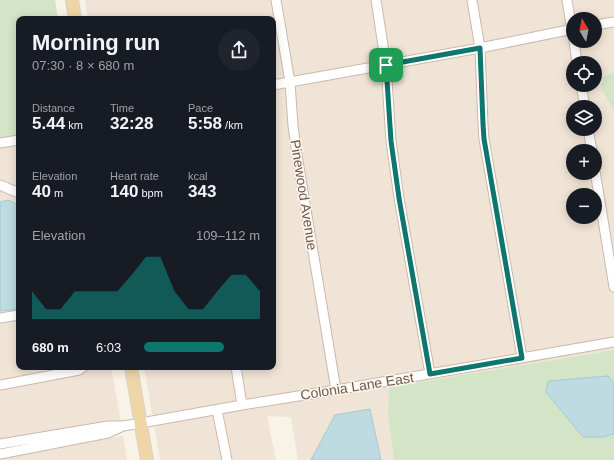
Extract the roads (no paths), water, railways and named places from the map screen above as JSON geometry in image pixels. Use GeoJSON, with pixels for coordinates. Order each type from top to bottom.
{"type":"FeatureCollection","features":[{"type":"Feature","properties":{"kind":"main road"},"geometry":{"type":"LineString","coordinates":[[72,0],[75,16]]}},
{"type":"Feature","properties":{"kind":"main road"},"geometry":{"type":"LineString","coordinates":[[132,370],[147,460]]}},
{"type":"Feature","properties":{"kind":"street","name":"Pinewood Avenue"},"geometry":{"type":"LineString","coordinates":[[276,0],[290,82],[293,126],[297,155],[336,390]]}},
{"type":"Feature","properties":{"kind":"street"},"geometry":{"type":"LineString","coordinates":[[376,0],[386,65],[391,141],[399,198],[430,374]]}},
{"type":"Feature","properties":{"kind":"street"},"geometry":{"type":"LineString","coordinates":[[472,0],[480,48],[484,139],[522,358]]}},
{"type":"Feature","properties":{"kind":"street"},"geometry":{"type":"LineString","coordinates":[[567,0],[569,12]]}},
{"type":"Feature","properties":{"kind":"street"},"geometry":{"type":"LineString","coordinates":[[602,24],[614,22]]}},
{"type":"Feature","properties":{"kind":"street"},"geometry":{"type":"LineString","coordinates":[[276,84],[566,33]]}},
{"type":"Feature","properties":{"kind":"street"},"geometry":{"type":"LineString","coordinates":[[0,143],[16,140]]}},
{"type":"Feature","properties":{"kind":"street"},"geometry":{"type":"LineString","coordinates":[[596,180],[614,286]]}},
{"type":"Feature","properties":{"kind":"street"},"geometry":{"type":"LineString","coordinates":[[0,185],[16,191]]}},
{"type":"Feature","properties":{"kind":"street"},"geometry":{"type":"LineString","coordinates":[[0,318],[16,315]]}},
{"type":"Feature","properties":{"kind":"street","name":"Colonia Lane East"},"geometry":{"type":"LineString","coordinates":[[0,444],[108,426],[123,426],[614,342]]}},
{"type":"Feature","properties":{"kind":"street"},"geometry":{"type":"LineString","coordinates":[[0,385],[74,372],[78,370]]}},
{"type":"Feature","properties":{"kind":"street"},"geometry":{"type":"LineString","coordinates":[[236,370],[242,405]]}},
{"type":"Feature","properties":{"kind":"street"},"geometry":{"type":"LineString","coordinates":[[217,410],[227,460]]}},
{"type":"Feature","properties":{"kind":"street","name":"Colonia Lane East"},"geometry":{"type":"LineString","coordinates":[[0,454],[108,434],[123,426]]}},
{"type":"Feature","properties":{"kind":"water"},"geometry":{"type":"Polygon","coordinates":[[[8,200],[16,204],[16,309],[0,311],[0,202],[8,200]]]}},
{"type":"Feature","properties":{"kind":"water"},"geometry":{"type":"Polygon","coordinates":[[[608,376],[614,383],[614,434],[602,437],[583,437],[546,392],[548,381],[608,376]]]}},
{"type":"Feature","properties":{"kind":"water"},"geometry":{"type":"Polygon","coordinates":[[[370,409],[381,460],[311,460],[335,415],[370,409]]]}}]}
